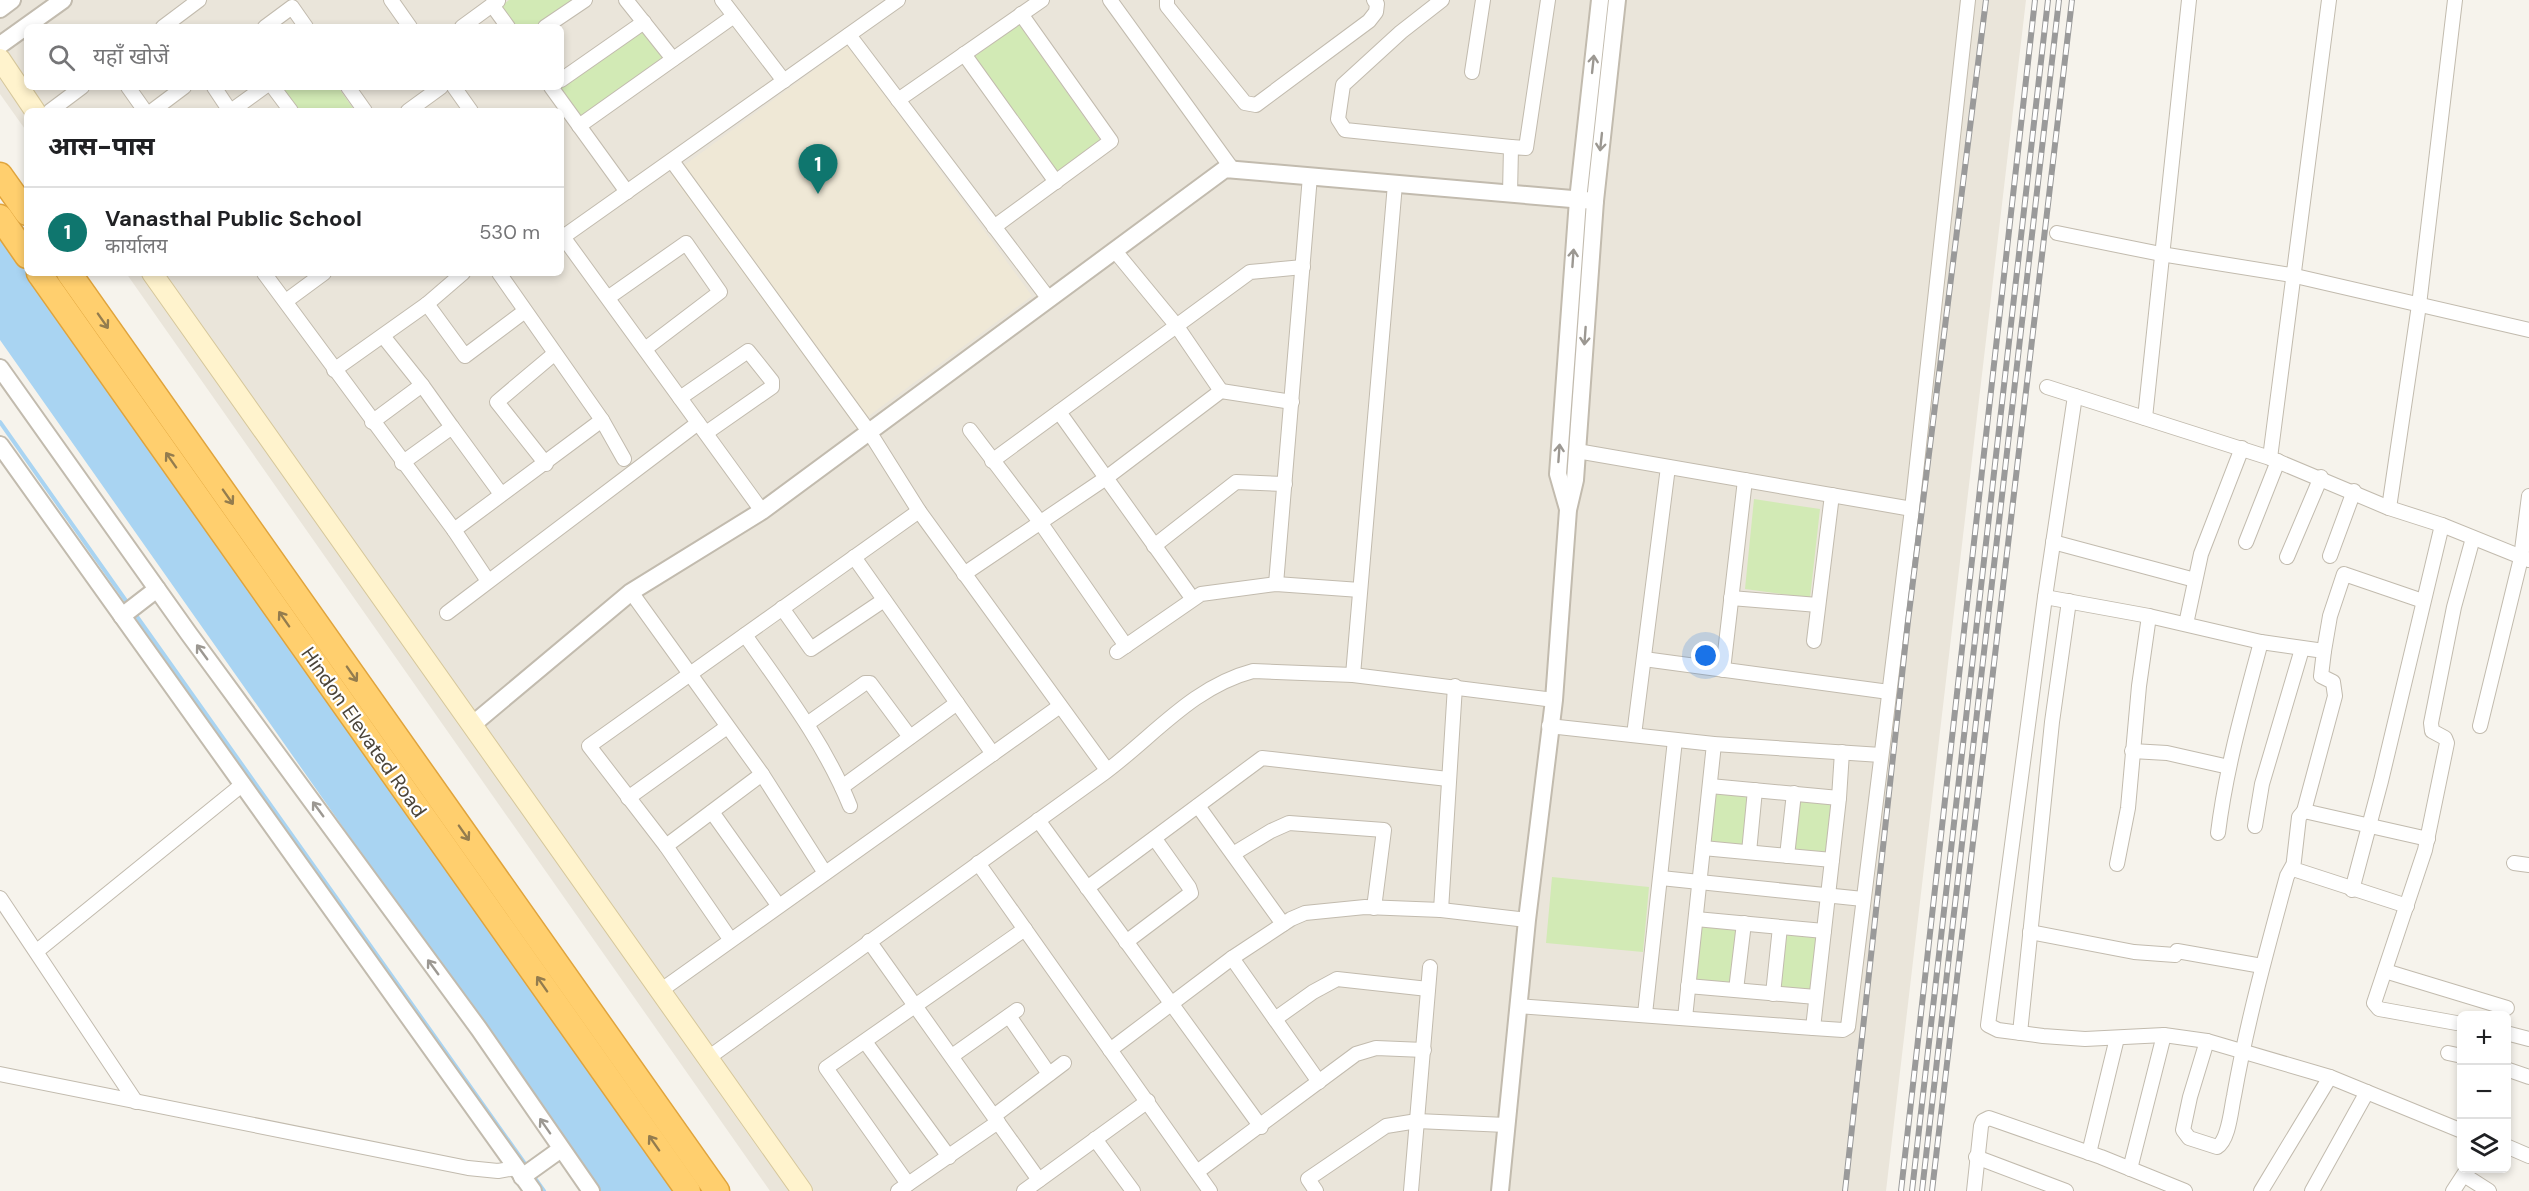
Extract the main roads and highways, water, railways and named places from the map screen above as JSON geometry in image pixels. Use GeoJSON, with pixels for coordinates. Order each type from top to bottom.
{"type":"FeatureCollection","features":[{"type":"Feature","properties":{"kind":"highway"},"geometry":{"type":"LineString","coordinates":[[0,175],[24,209]]}},
{"type":"Feature","properties":{"kind":"highway"},"geometry":{"type":"LineString","coordinates":[[0,217],[24,252]]}},
{"type":"Feature","properties":{"kind":"highway","name":"Hindon Elevated Road"},"geometry":{"type":"LineString","coordinates":[[41,276],[688,1191]]}},
{"type":"Feature","properties":{"kind":"highway","name":"Hindon Elevated Road"},"geometry":{"type":"LineString","coordinates":[[71,276],[717,1191]]}},
{"type":"Feature","properties":{"kind":"main road"},"geometry":{"type":"LineString","coordinates":[[0,59],[24,90]]}},
{"type":"Feature","properties":{"kind":"main road"},"geometry":{"type":"LineString","coordinates":[[24,90],[38,108]]}},
{"type":"Feature","properties":{"kind":"main road"},"geometry":{"type":"LineString","coordinates":[[154,276],[802,1191]]}},
{"type":"Feature","properties":{"kind":"water"},"geometry":{"type":"Polygon","coordinates":[[[0,221],[24,255],[24,276],[39,276],[695,1191],[599,1191],[0,340],[0,221]]]}},
{"type":"Feature","properties":{"kind":"waterway"},"geometry":{"type":"LineString","coordinates":[[0,422],[129,605]]}},
{"type":"Feature","properties":{"kind":"waterway"},"geometry":{"type":"LineString","coordinates":[[133,611],[528,1168]]}},
{"type":"Feature","properties":{"kind":"waterway"},"geometry":{"type":"LineString","coordinates":[[532,1174],[544,1191]]}},
{"type":"Feature","properties":{"kind":"railway"},"geometry":{"type":"LineString","coordinates":[[1845,1191],[1908,621],[1986,0]]}},
{"type":"Feature","properties":{"kind":"railway"},"geometry":{"type":"LineString","coordinates":[[1901,1191],[2035,0]]}},
{"type":"Feature","properties":{"kind":"railway"},"geometry":{"type":"LineString","coordinates":[[1912,1191],[2048,0]]}},
{"type":"Feature","properties":{"kind":"railway"},"geometry":{"type":"LineString","coordinates":[[1922,1191],[2059,0]]}},
{"type":"Feature","properties":{"kind":"railway"},"geometry":{"type":"LineString","coordinates":[[1932,1191],[2072,0]]}},
{"type":"Feature","properties":{"kind":"place","name":"Vanasthal Public School"},"geometry":{"type":"Point","coordinates":[818,194]}}]}
